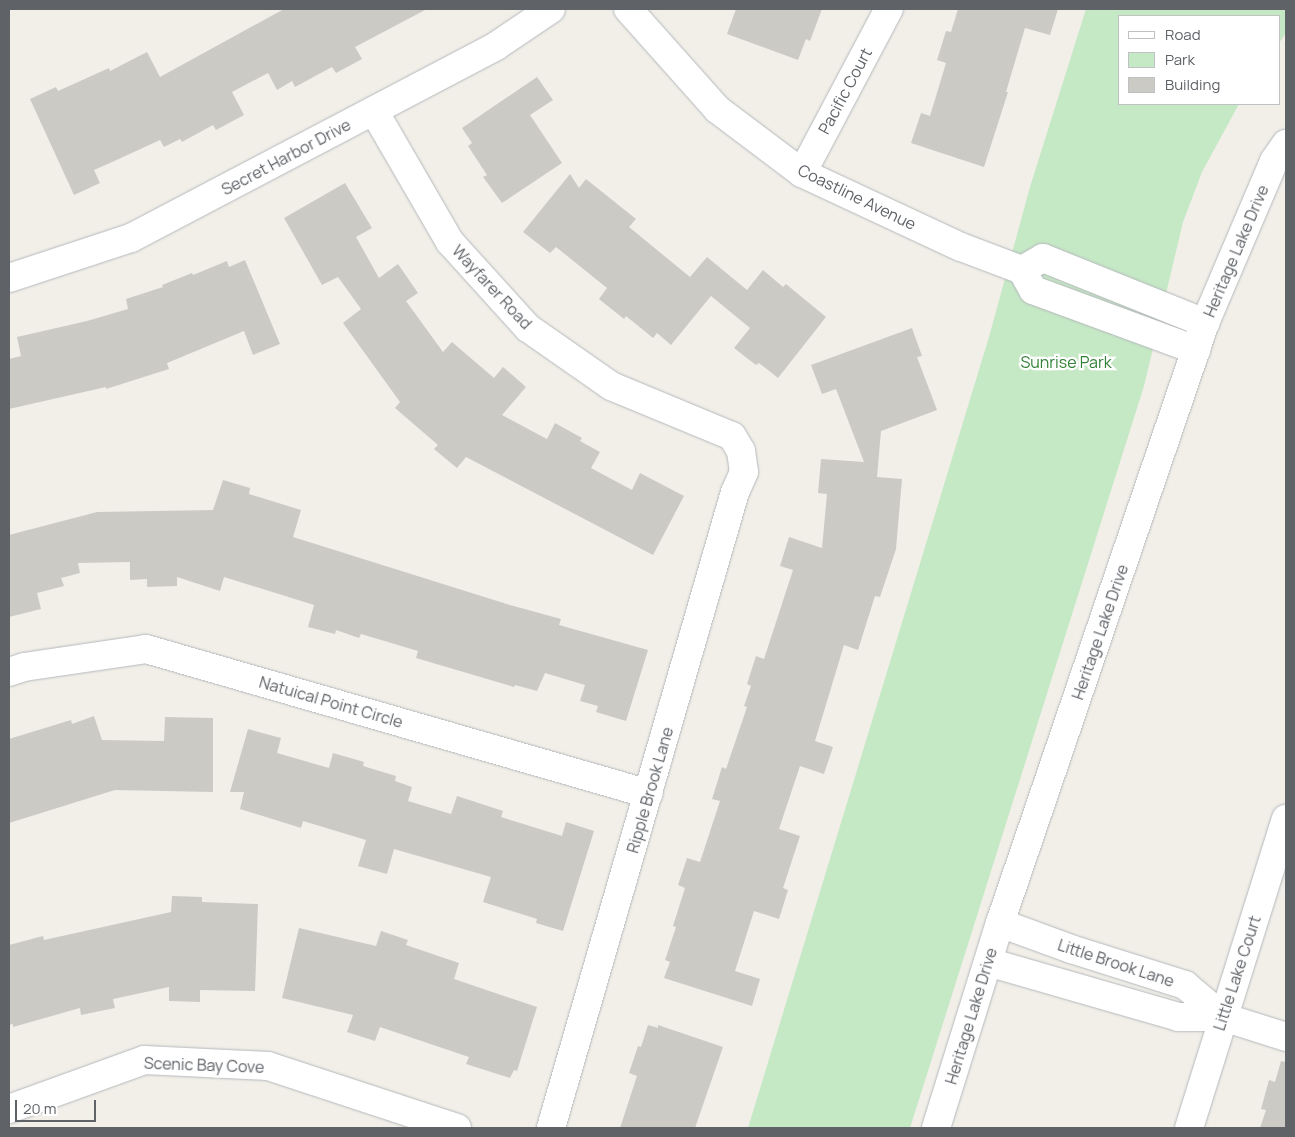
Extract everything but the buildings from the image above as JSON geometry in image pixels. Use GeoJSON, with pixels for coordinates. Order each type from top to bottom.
{"type":"FeatureCollection","features":[{"type":"Feature","properties":{"kind":"street","name":"Secret Harbor Drive"},"geometry":{"type":"LineString","coordinates":[[9,278],[130,238],[496,46],[550,9]]}},
{"type":"Feature","properties":{"kind":"street","name":"Coastline Avenue"},"geometry":{"type":"LineString","coordinates":[[628,9],[717,109],[802,173],[961,247],[1022,270]]}},
{"type":"Feature","properties":{"kind":"street","name":"Pacific Court"},"geometry":{"type":"LineString","coordinates":[[802,173],[889,9]]}},
{"type":"Feature","properties":{"kind":"street","name":"Wayfarer Road"},"geometry":{"type":"LineString","coordinates":[[374,111],[450,242],[528,328],[611,386],[732,436],[741,451]]}},
{"type":"Feature","properties":{"kind":"street","name":"Heritage Lake Drive"},"geometry":{"type":"LineString","coordinates":[[936,1128],[1000,923],[1196,350],[1274,161],[1286,144]]}},
{"type":"Feature","properties":{"kind":"street"},"geometry":{"type":"LineString","coordinates":[[1196,350],[1033,290],[1022,270],[1043,258],[1206,323]]}},
{"type":"Feature","properties":{"kind":"street","name":"Ripple Brook Lane"},"geometry":{"type":"LineString","coordinates":[[551,1128],[735,492],[744,472],[741,451]]}},
{"type":"Feature","properties":{"kind":"street","name":"Natuical Point Circle"},"geometry":{"type":"LineString","coordinates":[[9,672],[24,666],[146,649],[649,794]]}},
{"type":"Feature","properties":{"kind":"street","name":"Little Lake Court"},"geometry":{"type":"LineString","coordinates":[[1188,1128],[1286,819]]}},
{"type":"Feature","properties":{"kind":"street","name":"Little Brook Lane"},"geometry":{"type":"LineString","coordinates":[[1000,923],[1071,949],[1184,985],[1223,1017]]}},
{"type":"Feature","properties":{"kind":"street","name":"Little Brook Lane"},"geometry":{"type":"LineString","coordinates":[[988,962],[1178,1017],[1223,1017],[1286,1037]]}},
{"type":"Feature","properties":{"kind":"street","name":"Scenic Bay Cove"},"geometry":{"type":"LineString","coordinates":[[9,1109],[144,1060],[268,1066],[457,1128]]}},
{"type":"Feature","properties":{"kind":"green space","name":"Sunrise Park"},"geometry":{"type":"Polygon","coordinates":[[[1086,9],[1286,9],[1286,33],[1280,42],[1280,15],[1118,15],[1118,105],[1238,105],[1202,172],[1183,222],[1144,386],[910,1128],[748,1128],[989,337],[1030,187],[1086,9]]]}}]}
